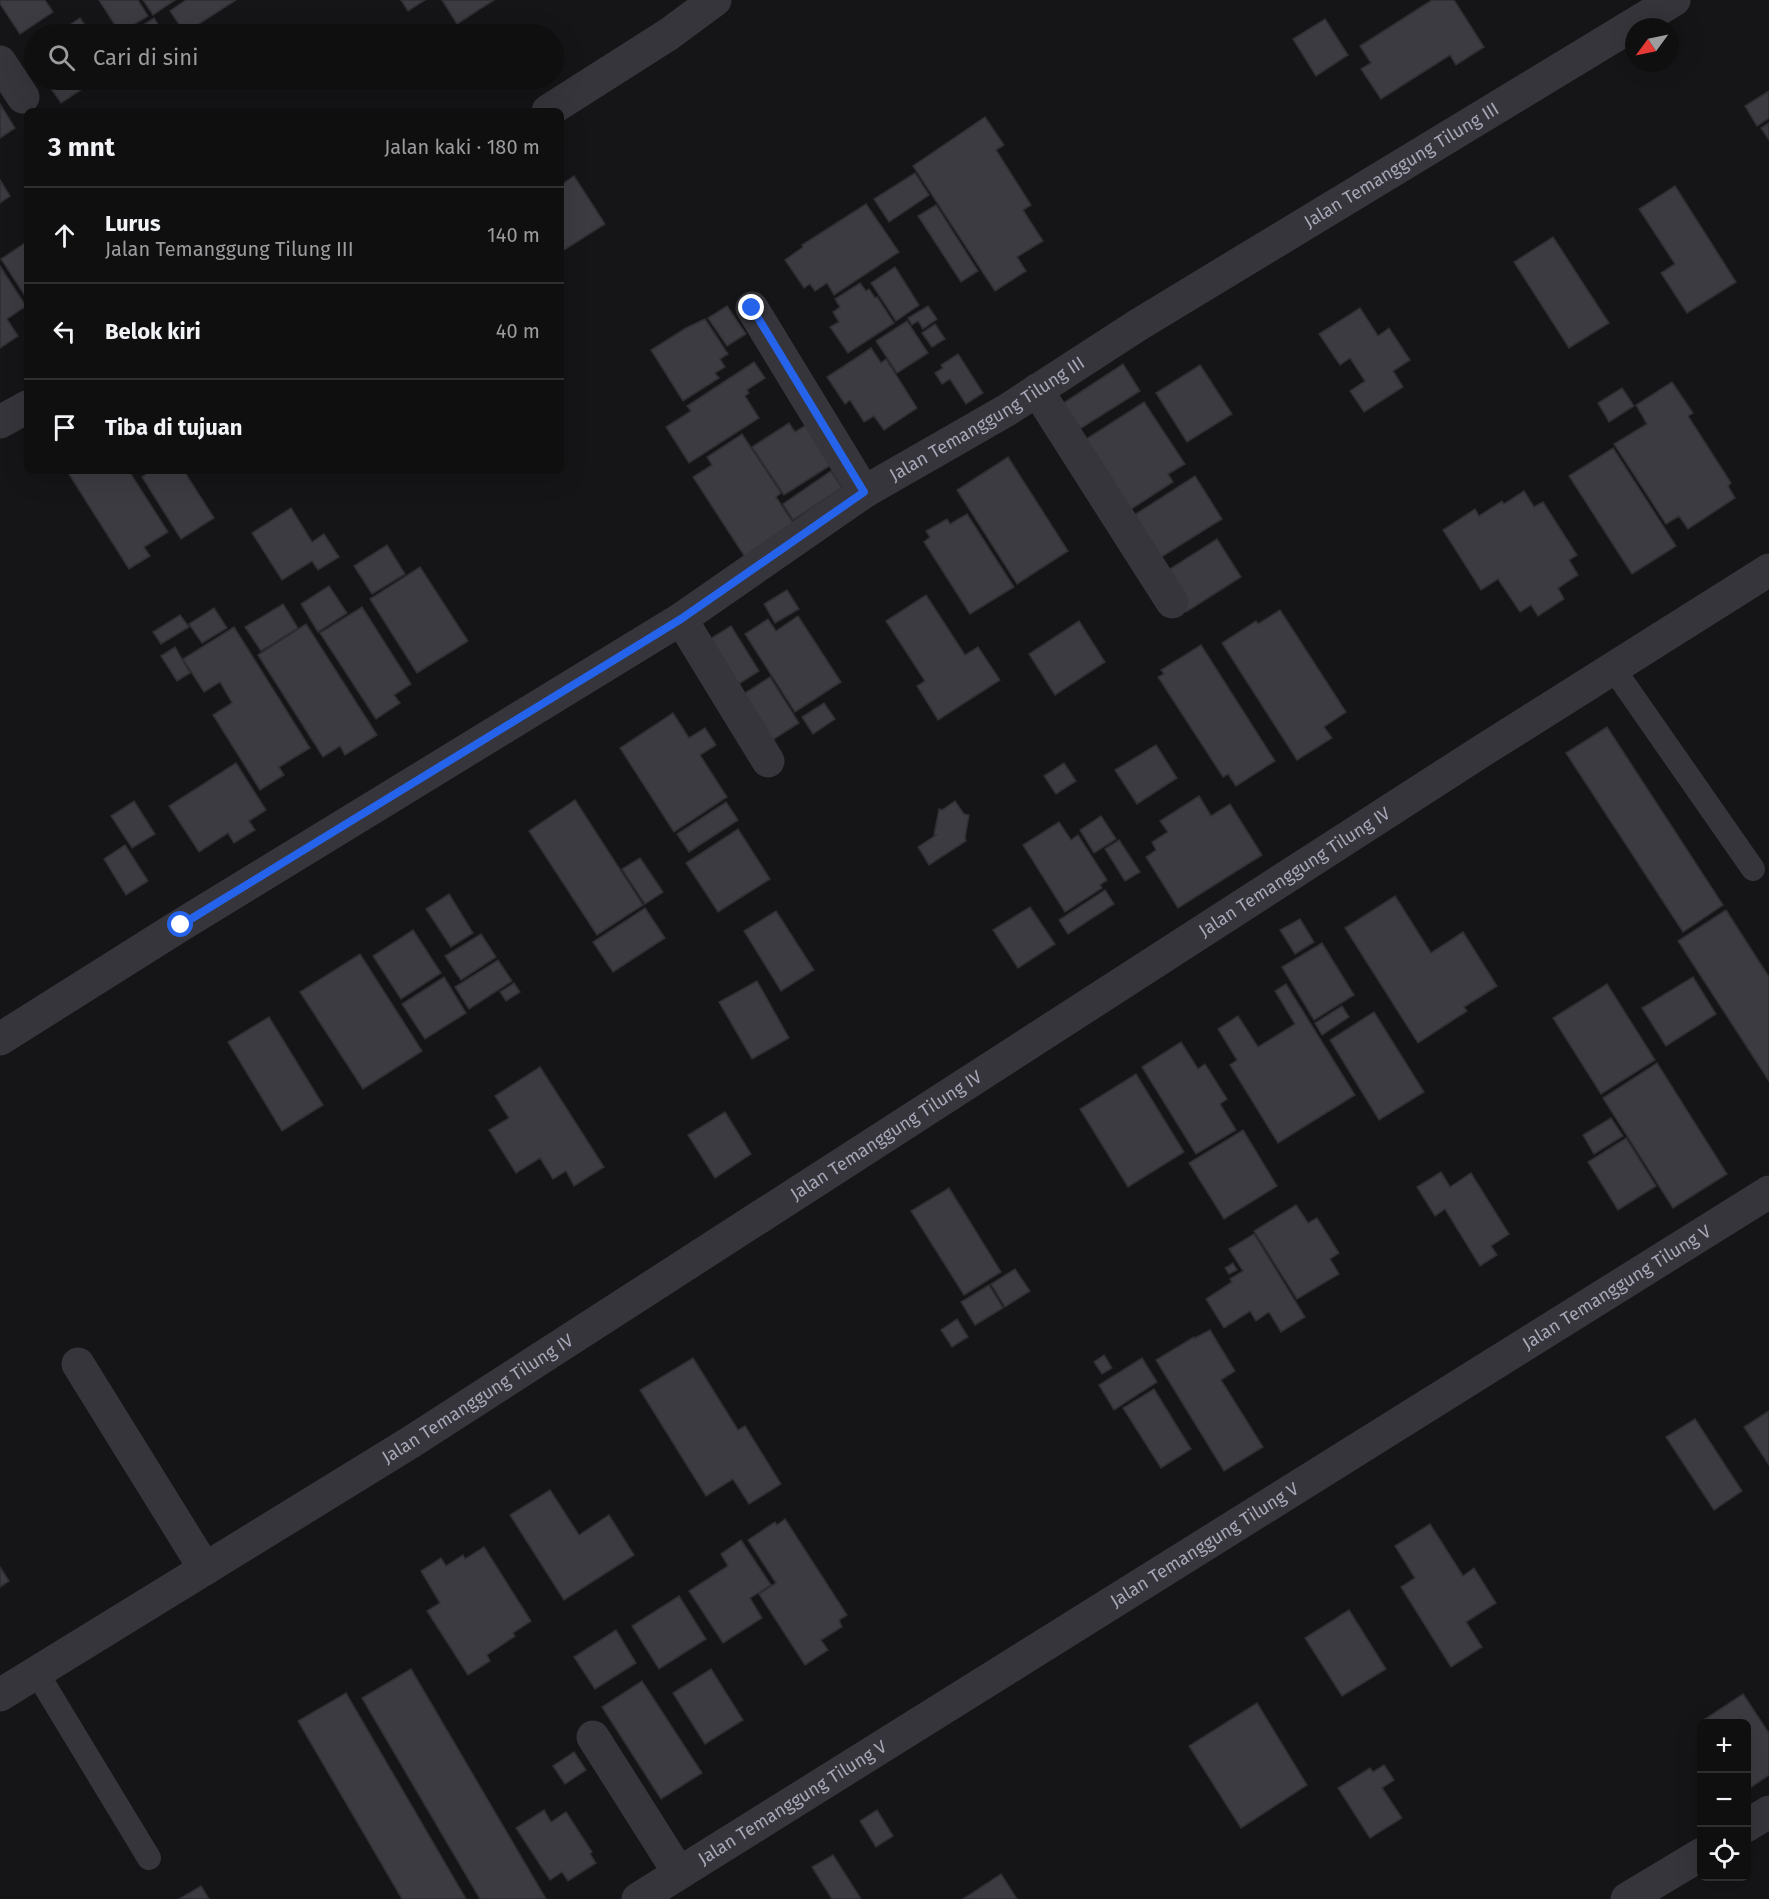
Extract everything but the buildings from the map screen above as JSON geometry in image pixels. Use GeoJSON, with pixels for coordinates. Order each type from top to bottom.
{"type":"FeatureCollection","features":[{"type":"Feature","properties":{"kind":"street"},"geometry":{"type":"LineString","coordinates":[[553,108],[669,34],[715,0]]}},
{"type":"Feature","properties":{"kind":"street","name":"Jalan Temanggung Tilung III"},"geometry":{"type":"LineString","coordinates":[[0,1039],[191,918],[681,619],[864,492],[1007,410],[1138,325],[1674,0]]}},
{"type":"Feature","properties":{"kind":"street"},"geometry":{"type":"LineString","coordinates":[[0,63],[23,97]]}},
{"type":"Feature","properties":{"kind":"street"},"geometry":{"type":"LineString","coordinates":[[752,308],[864,492]]}},
{"type":"Feature","properties":{"kind":"street"},"geometry":{"type":"LineString","coordinates":[[1037,390],[1172,602]]}},
{"type":"Feature","properties":{"kind":"street"},"geometry":{"type":"LineString","coordinates":[[0,422],[24,409]]}},
{"type":"Feature","properties":{"kind":"street","name":"Jalan Temanggung Tilung IV"},"geometry":{"type":"LineString","coordinates":[[0,1695],[411,1442],[1613,668],[1769,570]]}},
{"type":"Feature","properties":{"kind":"street"},"geometry":{"type":"LineString","coordinates":[[681,619],[768,761]]}},
{"type":"Feature","properties":{"kind":"street","name":"Jalan Temanggung Tilung V"},"geometry":{"type":"LineString","coordinates":[[638,1899],[1769,1192]]}},
{"type":"Feature","properties":{"kind":"street"},"geometry":{"type":"LineString","coordinates":[[78,1364],[205,1569]]}},
{"type":"Feature","properties":{"kind":"street"},"geometry":{"type":"LineString","coordinates":[[593,1737],[679,1874]]}},
{"type":"Feature","properties":{"kind":"street"},"geometry":{"type":"LineString","coordinates":[[1751,1823],[1769,1812]]}},
{"type":"Feature","properties":{"kind":"street"},"geometry":{"type":"LineString","coordinates":[[1645,1894],[1697,1857]]}},
{"type":"Feature","properties":{"kind":"lane"},"geometry":{"type":"LineString","coordinates":[[1613,668],[1753,869]]}},
{"type":"Feature","properties":{"kind":"lane"},"geometry":{"type":"LineString","coordinates":[[37,1673],[149,1858]]}},
{"type":"Feature","properties":{"kind":"route"},"geometry":{"type":"LineString","coordinates":[[181,925],[681,619],[864,492],[752,308]]}}]}
